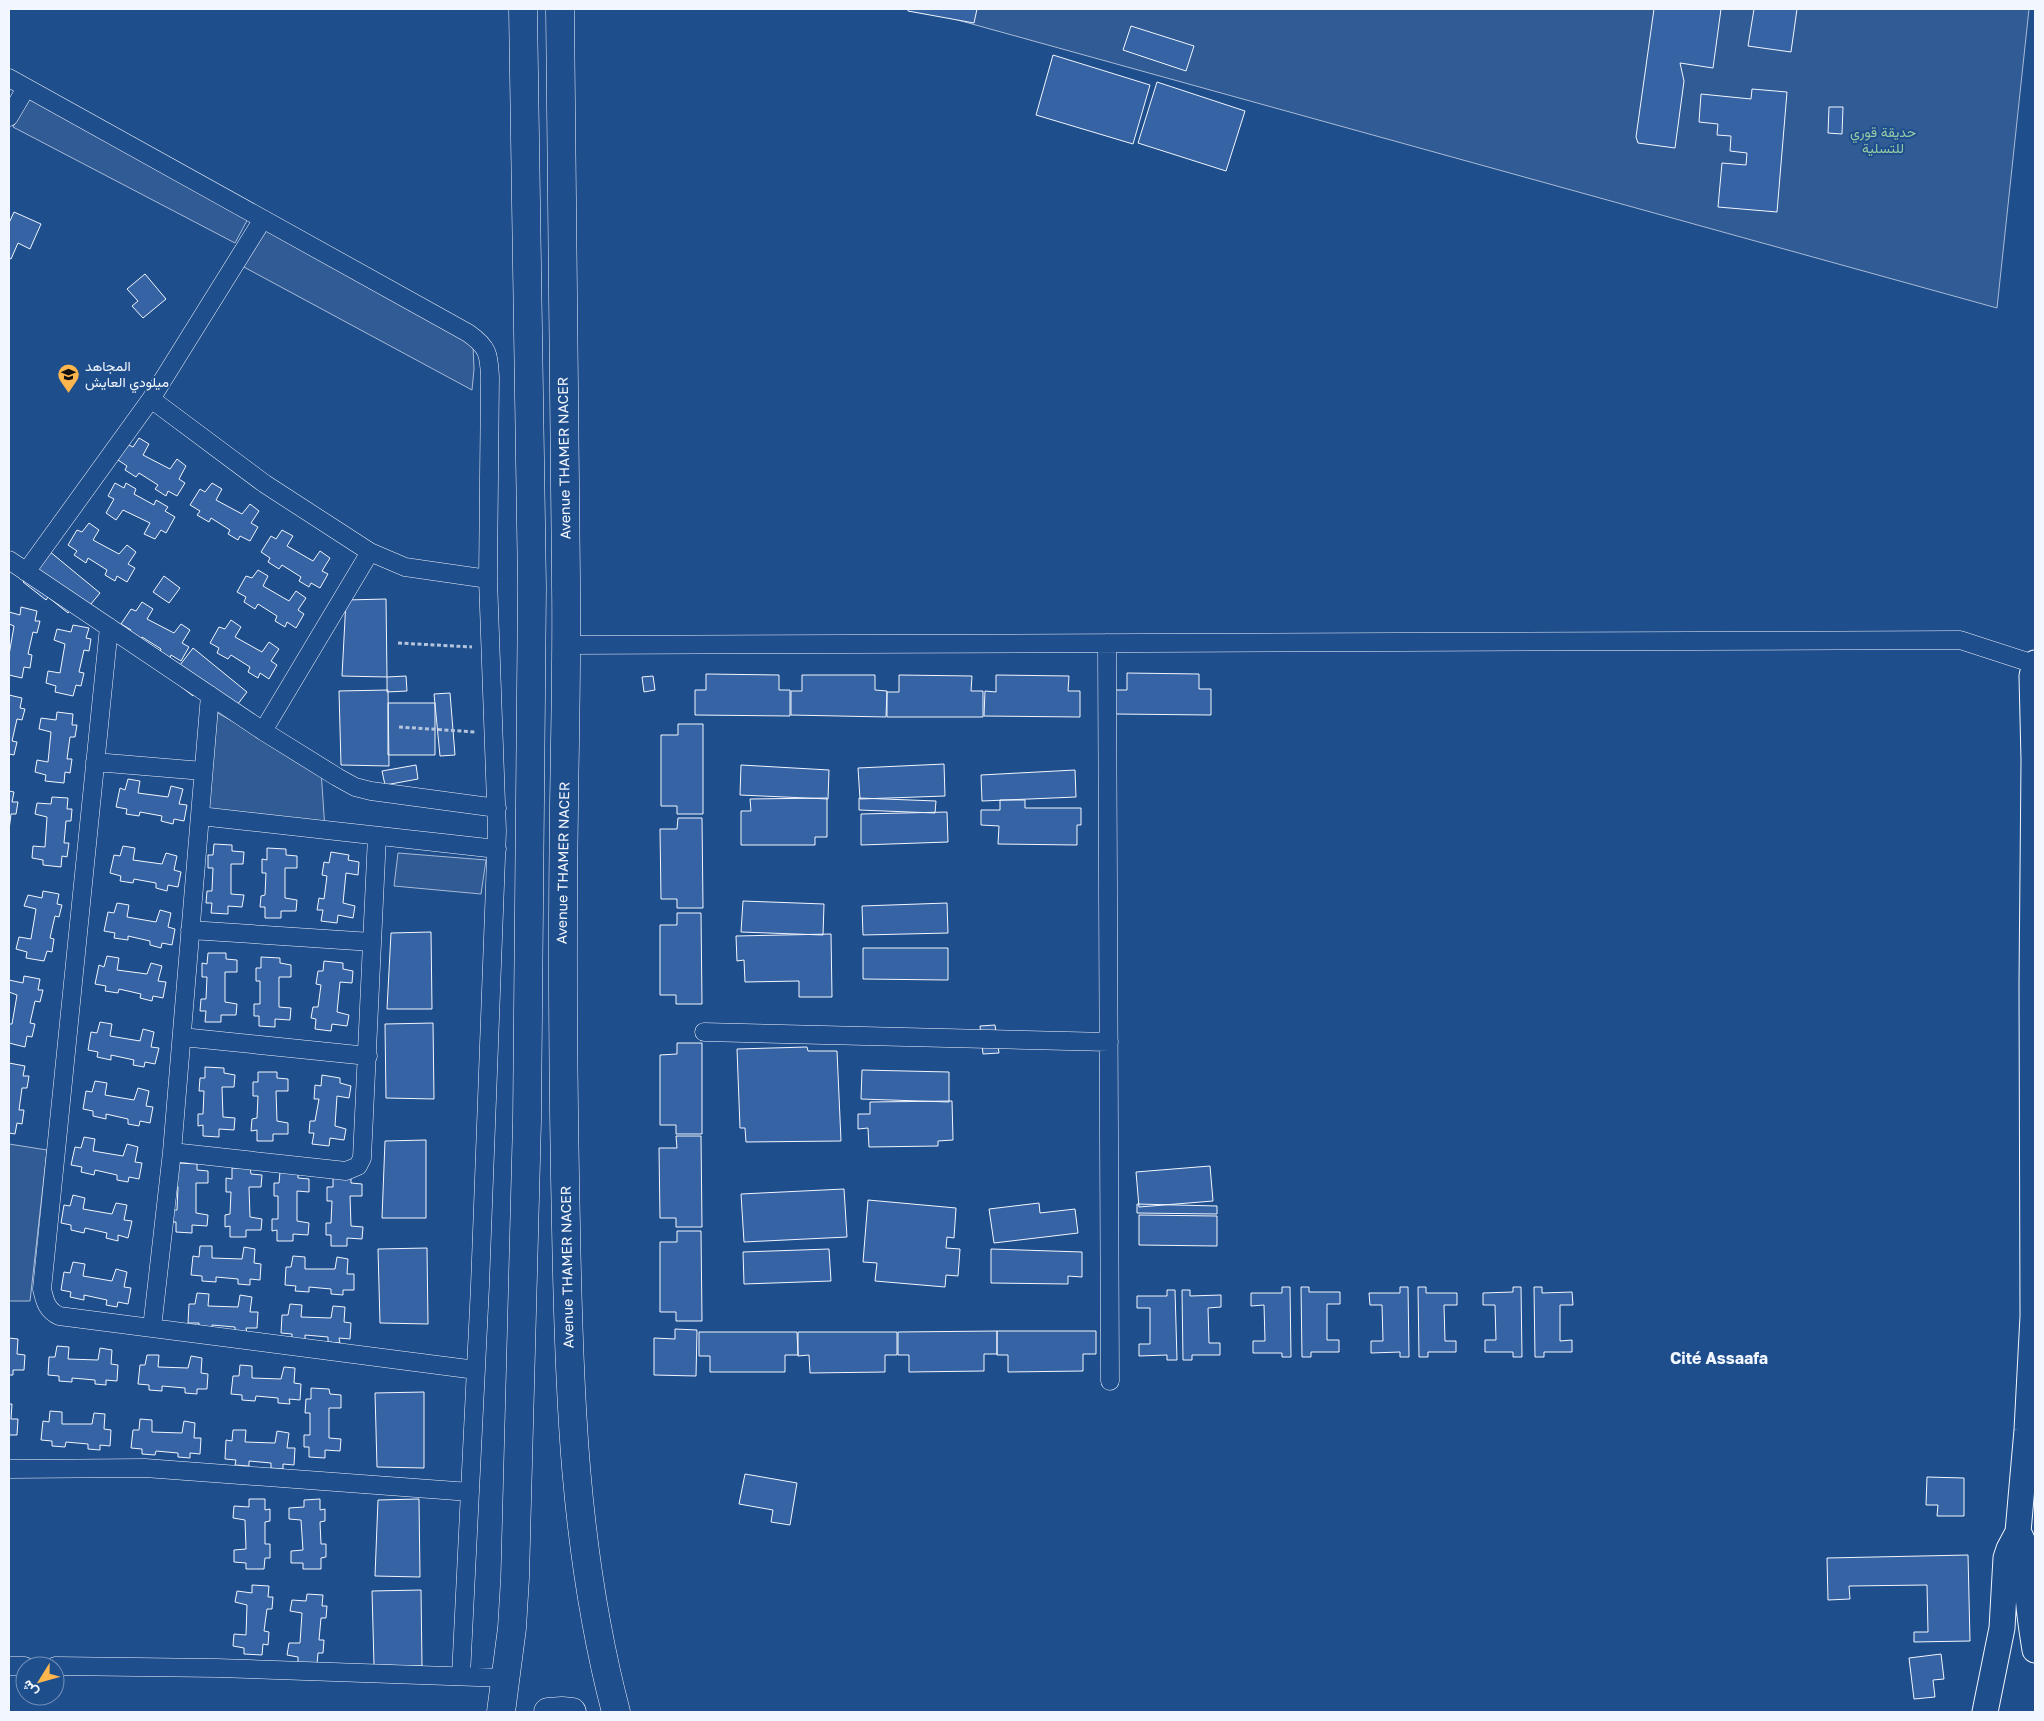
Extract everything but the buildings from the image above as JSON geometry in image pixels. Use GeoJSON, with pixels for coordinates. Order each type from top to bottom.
{"type":"FeatureCollection","features":[{"type":"Feature","properties":{"kind":"highway"},"geometry":{"type":"LineString","coordinates":[[502,1712],[516,1578],[528,1102],[532,587],[523,9]]}},
{"type":"Feature","properties":{"kind":"highway","name":"Avenue THAMER NACER"},"geometry":{"type":"LineString","coordinates":[[560,9],[566,645],[562,978],[571,1409],[575,1473],[588,1573],[604,1663],[616,1712]]}},
{"type":"Feature","properties":{"kind":"highway"},"geometry":{"type":"LineString","coordinates":[[548,1712],[562,1710],[572,1712]]}},
{"type":"Feature","properties":{"kind":"street"},"geometry":{"type":"LineString","coordinates":[[9,78],[468,333],[480,341],[486,350],[489,360],[488,579],[497,808],[476,1370],[461,1676]]}},
{"type":"Feature","properties":{"kind":"street"},"geometry":{"type":"LineString","coordinates":[[9,117],[26,88]]}},
{"type":"Feature","properties":{"kind":"street"},"geometry":{"type":"LineString","coordinates":[[26,572],[151,399],[263,219]]}},
{"type":"Feature","properties":{"kind":"street"},"geometry":{"type":"LineString","coordinates":[[151,399],[265,484],[370,552],[405,567],[488,579]]}},
{"type":"Feature","properties":{"kind":"street"},"geometry":{"type":"LineString","coordinates":[[263,731],[370,552]]}},
{"type":"Feature","properties":{"kind":"street"},"geometry":{"type":"LineString","coordinates":[[9,560],[263,731],[337,778],[370,792],[497,808]]}},
{"type":"Feature","properties":{"kind":"street"},"geometry":{"type":"LineString","coordinates":[[109,627],[42,1288],[46,1305],[52,1313],[59,1316],[476,1370]]}},
{"type":"Feature","properties":{"kind":"street"},"geometry":{"type":"LineString","coordinates":[[566,645],[1960,640],[2035,664],[2032,676],[2035,760],[2033,983],[2034,1316],[2027,1535],[2024,1541],[2028,1558],[2029,1611],[2035,1650]]}},
{"type":"Feature","properties":{"kind":"street"},"geometry":{"type":"LineString","coordinates":[[1107,643],[1110,1381]]}},
{"type":"Feature","properties":{"kind":"street"},"geometry":{"type":"LineString","coordinates":[[152,1328],[172,1152],[210,695]]}},
{"type":"Feature","properties":{"kind":"street"},"geometry":{"type":"LineString","coordinates":[[95,762],[203,771]]}},
{"type":"Feature","properties":{"kind":"street"},"geometry":{"type":"LineString","coordinates":[[200,816],[496,850]]}},
{"type":"Feature","properties":{"kind":"street"},"geometry":{"type":"LineString","coordinates":[[172,1152],[346,1171],[358,1166],[362,1158],[368,1056],[377,836]]}},
{"type":"Feature","properties":{"kind":"street"},"geometry":{"type":"LineString","coordinates":[[190,930],[372,942]]}},
{"type":"Feature","properties":{"kind":"street"},"geometry":{"type":"LineString","coordinates":[[704,1032],[1109,1042]]}},
{"type":"Feature","properties":{"kind":"street"},"geometry":{"type":"LineString","coordinates":[[182,1037],[368,1056]]}},
{"type":"Feature","properties":{"kind":"street"},"geometry":{"type":"LineString","coordinates":[[9,1469],[145,1468],[470,1492]]}},
{"type":"Feature","properties":{"kind":"street"},"geometry":{"type":"LineString","coordinates":[[1984,1712],[2002,1628],[2006,1558],[2009,1549],[2027,1535]]}},
{"type":"Feature","properties":{"kind":"street"},"geometry":{"type":"LineString","coordinates":[[65,1666],[217,1668],[506,1678]]}},
{"type":"Feature","properties":{"kind":"path"},"geometry":{"type":"LineString","coordinates":[[398,644],[490,648]]}},
{"type":"Feature","properties":{"kind":"path"},"geometry":{"type":"LineString","coordinates":[[399,727],[494,733]]}},
{"type":"Feature","properties":{"kind":"shaded area","name":"حديقة قوري للتسلية"},"geometry":{"type":"Polygon","coordinates":[[[918,9],[2029,9],[1997,308],[918,9]]]}},
{"type":"Feature","properties":{"kind":"shaded area"},"geometry":{"type":"Polygon","coordinates":[[[29,96],[250,215],[235,243],[13,127],[29,96]]]}},
{"type":"Feature","properties":{"kind":"shaded area"},"geometry":{"type":"Polygon","coordinates":[[[262,227],[473,345],[474,369],[472,390],[242,266],[262,227]]]}},
{"type":"Feature","properties":{"kind":"shaded area"},"geometry":{"type":"Polygon","coordinates":[[[214,711],[321,770],[325,830],[205,812],[214,711]]]}},
{"type":"Feature","properties":{"kind":"shaded area"},"geometry":{"type":"Polygon","coordinates":[[[398,853],[486,860],[481,894],[394,886],[398,853]]]}},
{"type":"Feature","properties":{"kind":"shaded area"},"geometry":{"type":"Polygon","coordinates":[[[9,1144],[47,1150],[30,1301],[9,1301],[9,1144]]]}},
{"type":"Feature","properties":{"kind":"place","name":"المجاهد ميلودي العايش"},"geometry":{"type":"Point","coordinates":[69,393]}},
{"type":"Feature","properties":{"kind":"district","name":"Cité Assaafa"},"geometry":{"type":"Point","coordinates":[1719,1358]}}]}
